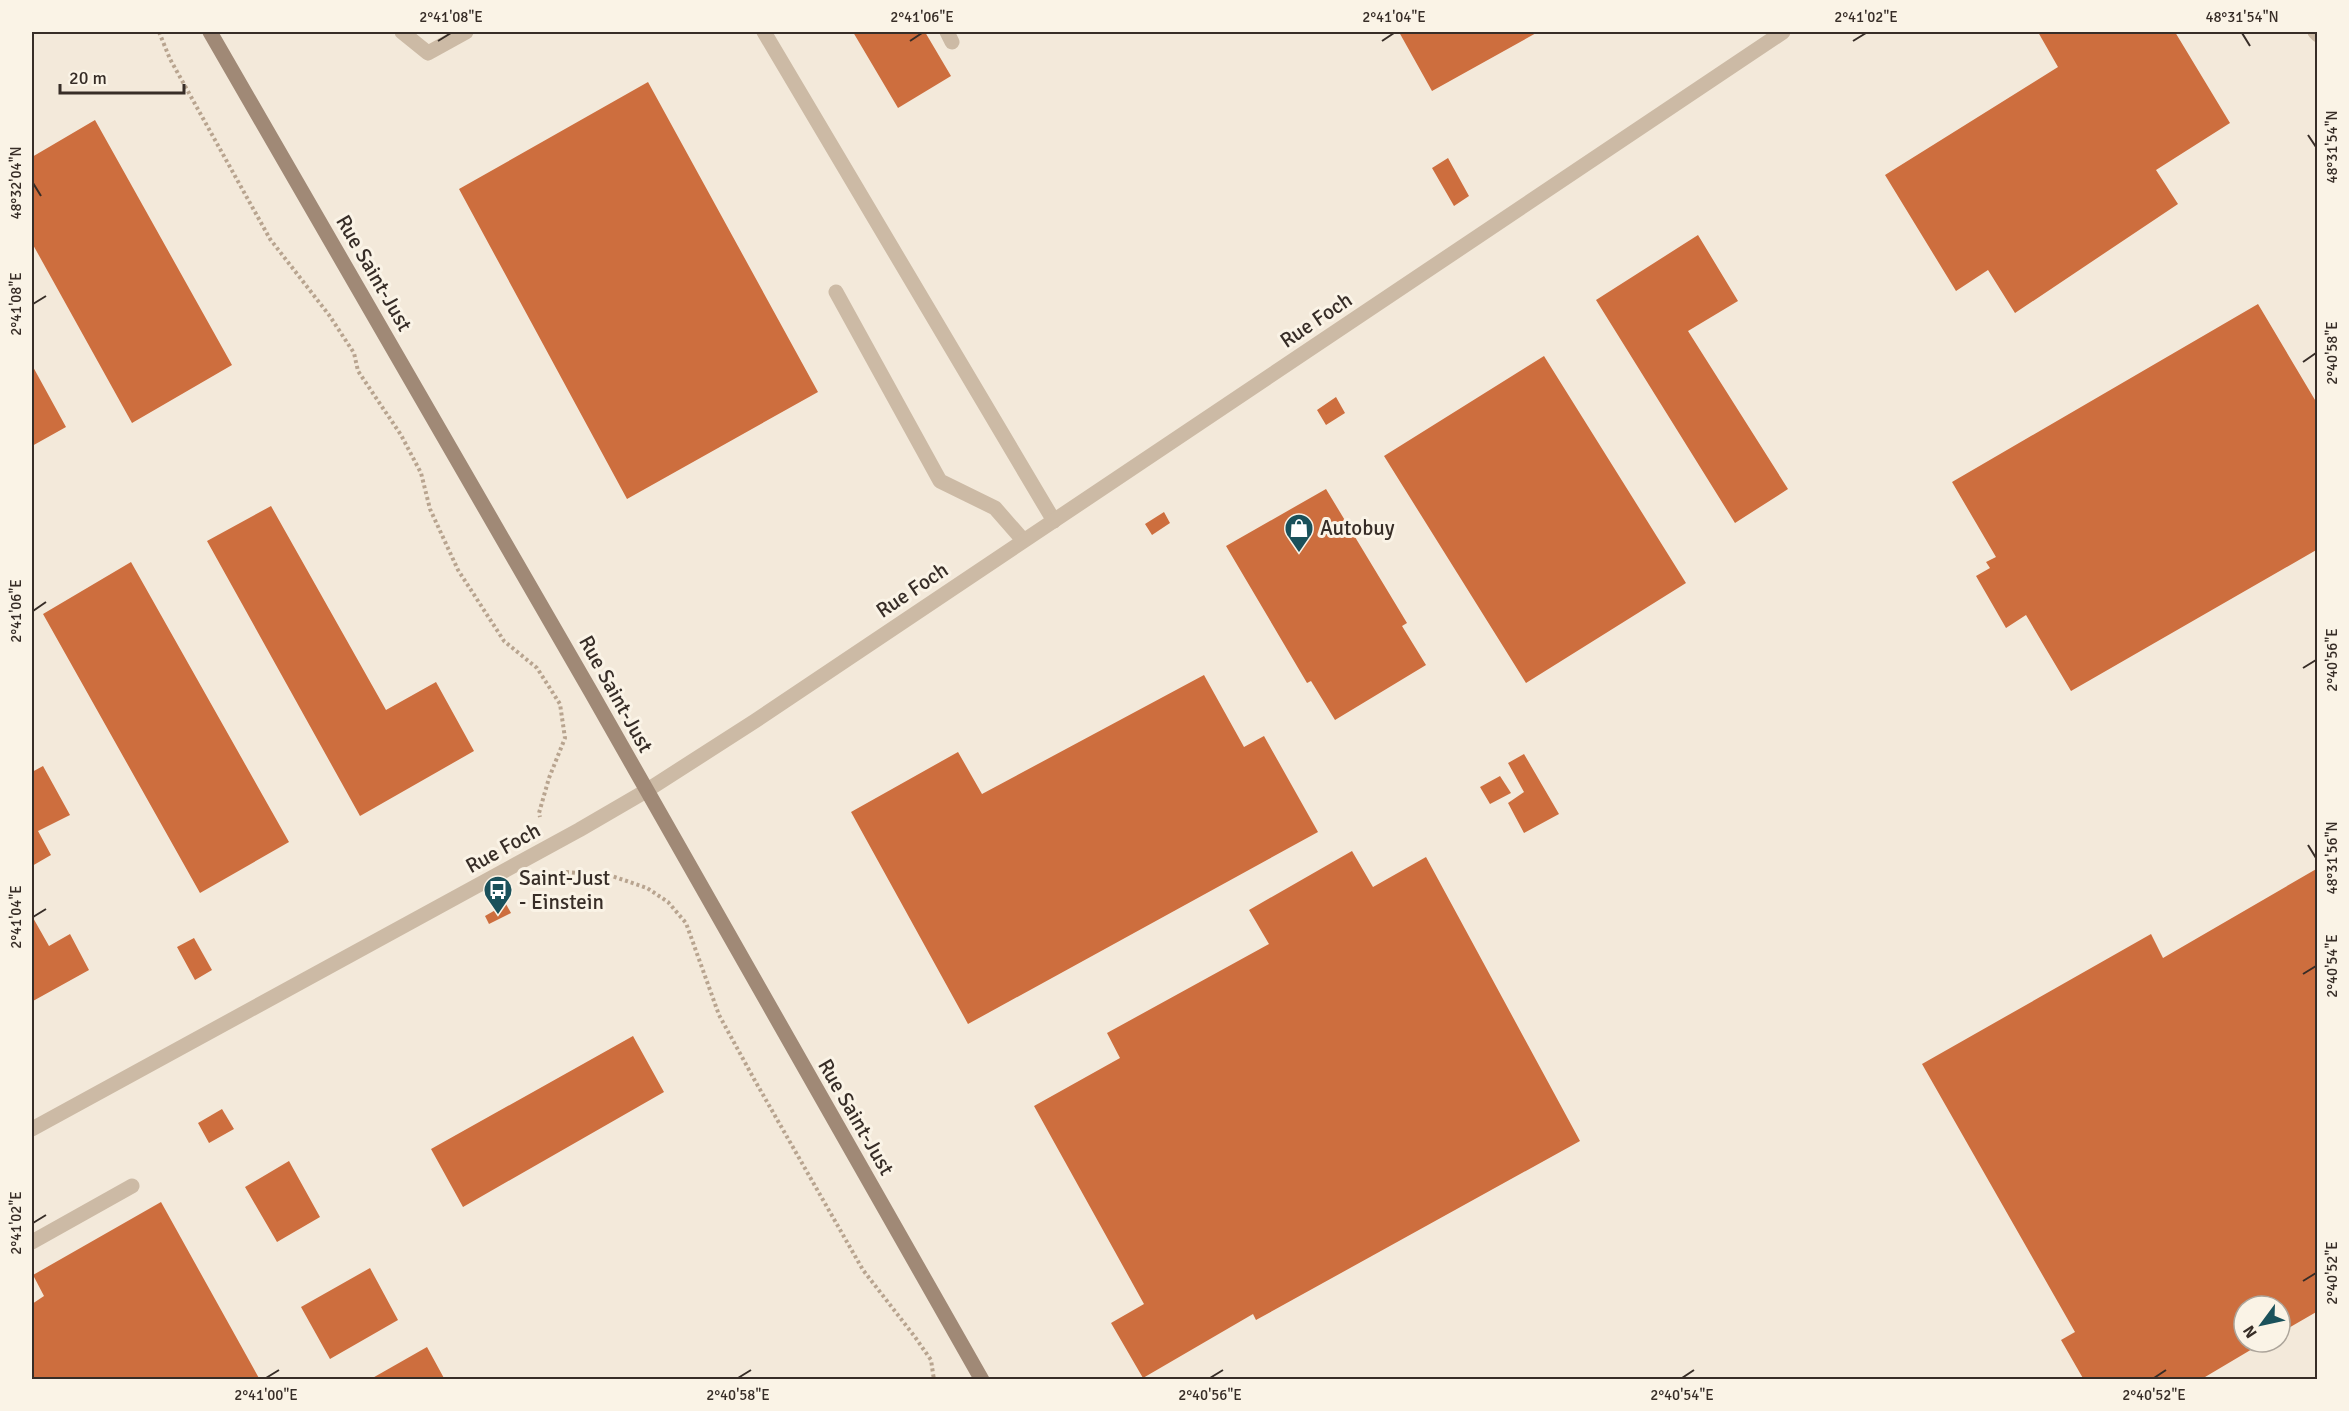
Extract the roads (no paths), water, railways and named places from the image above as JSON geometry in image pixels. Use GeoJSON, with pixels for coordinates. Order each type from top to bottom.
{"type":"FeatureCollection","features":[{"type":"Feature","properties":{"kind":"street","name":"Rue Saint-Just"},"geometry":{"type":"LineString","coordinates":[[210,32],[982,1380]]}},
{"type":"Feature","properties":{"kind":"street"},"geometry":{"type":"LineString","coordinates":[[402,32],[428,53],[466,32]]}},
{"type":"Feature","properties":{"kind":"street"},"geometry":{"type":"LineString","coordinates":[[764,32],[1054,521]]}},
{"type":"Feature","properties":{"kind":"street","name":"Rue Foch"},"geometry":{"type":"LineString","coordinates":[[32,1129],[646,791],[774,709],[1783,32]]}},
{"type":"Feature","properties":{"kind":"street"},"geometry":{"type":"LineString","coordinates":[[836,292],[940,481],[995,508],[1023,540]]}},
{"type":"Feature","properties":{"kind":"street"},"geometry":{"type":"LineString","coordinates":[[32,1242],[132,1186]]}},
{"type":"Feature","properties":{"kind":"place","name":"Autobuy"},"geometry":{"type":"Point","coordinates":[1299,554]}},
{"type":"Feature","properties":{"kind":"place","name":"Saint-Just - Einstein"},"geometry":{"type":"Point","coordinates":[498,916]}}]}
